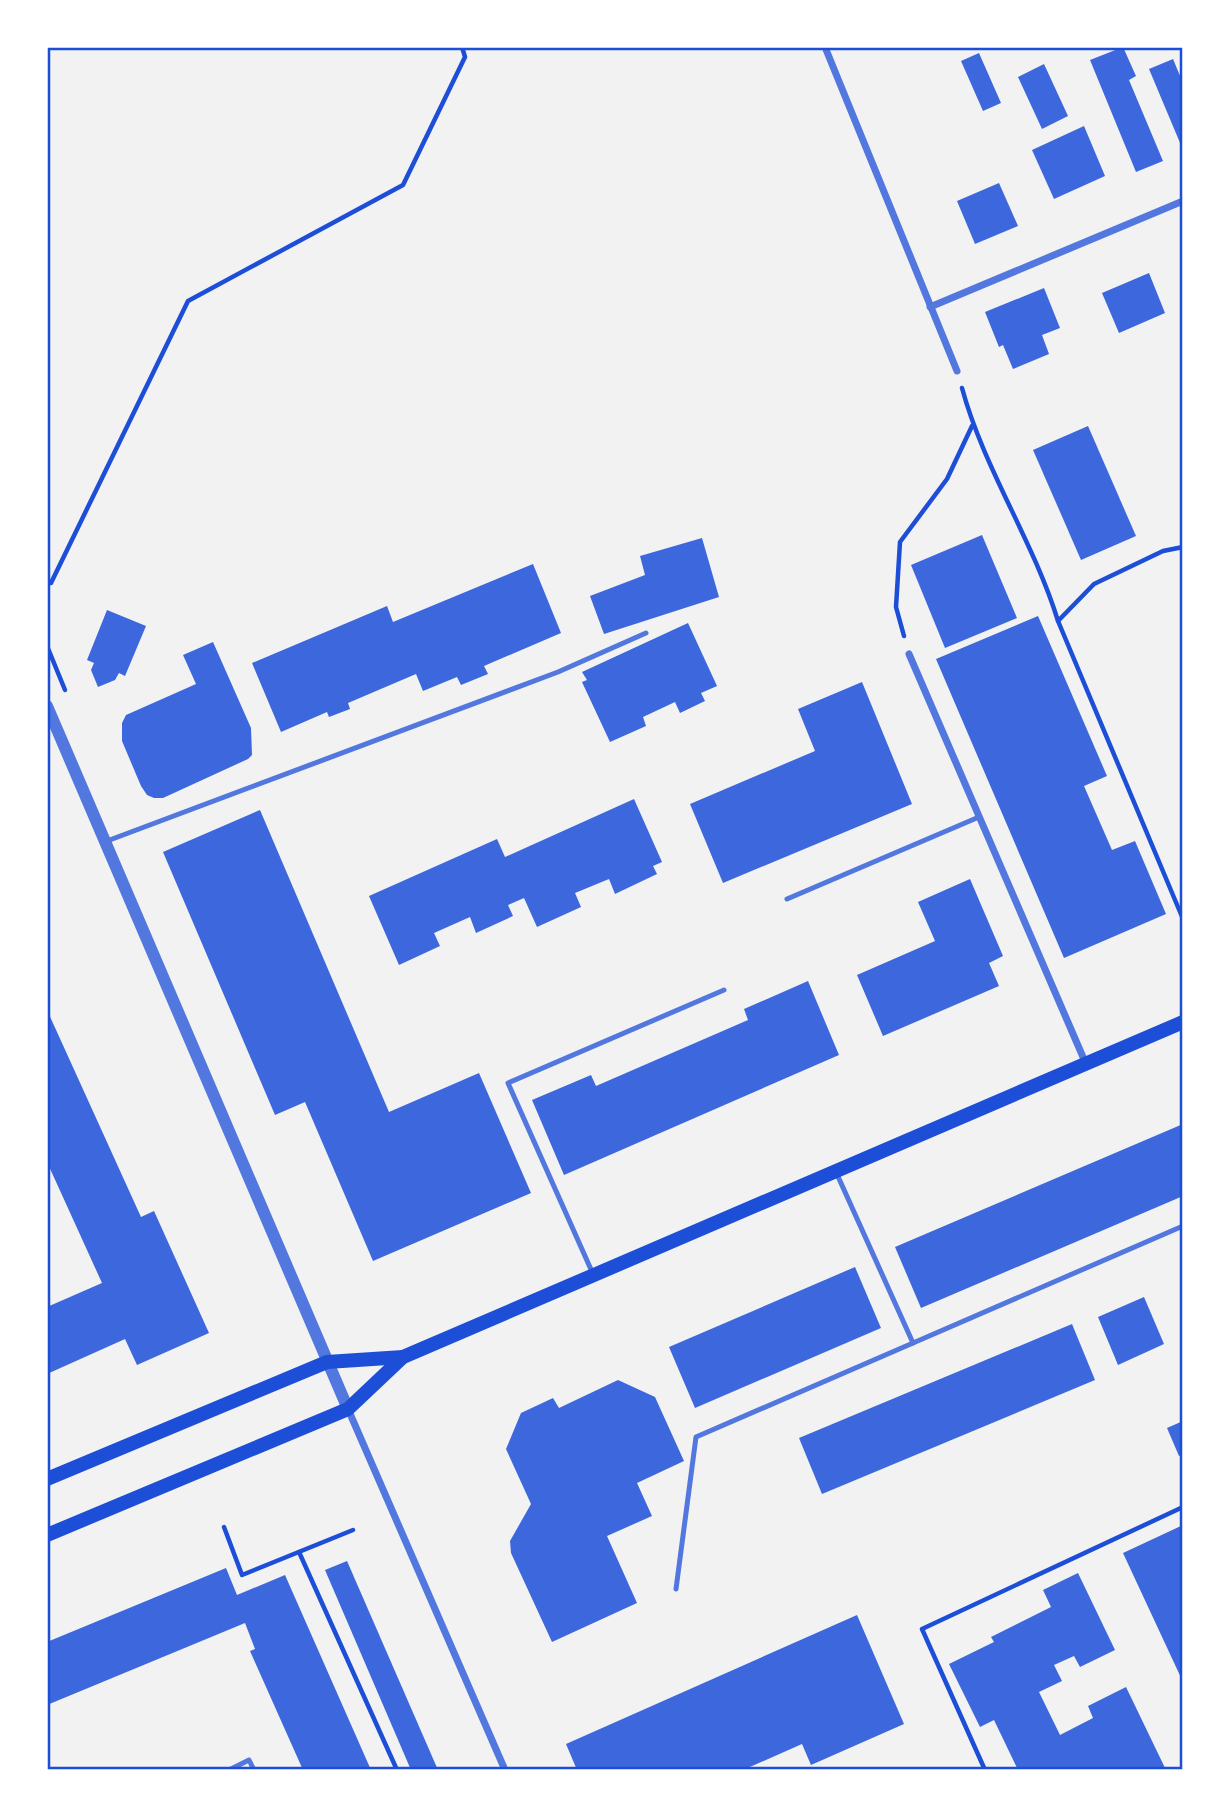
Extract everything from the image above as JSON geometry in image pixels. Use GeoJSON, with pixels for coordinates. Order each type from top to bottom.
{"type":"FeatureCollection","features":[{"type":"Feature","properties":{"kind":"main road"},"geometry":{"type":"LineString","coordinates":[[47,1479],[327,1362],[403,1357],[1183,1022]]}},
{"type":"Feature","properties":{"kind":"main road"},"geometry":{"type":"LineString","coordinates":[[47,1535],[348,1409],[403,1357]]}},
{"type":"Feature","properties":{"kind":"street"},"geometry":{"type":"LineString","coordinates":[[825,47],[957,371]]}},
{"type":"Feature","properties":{"kind":"street"},"geometry":{"type":"LineString","coordinates":[[930,307],[1183,201]]}},
{"type":"Feature","properties":{"kind":"street"},"geometry":{"type":"LineString","coordinates":[[909,654],[1086,1064]]}},
{"type":"Feature","properties":{"kind":"street"},"geometry":{"type":"LineString","coordinates":[[47,706],[327,1362],[505,1770]]}},
{"type":"Feature","properties":{"kind":"lane"},"geometry":{"type":"LineString","coordinates":[[105,842],[558,672],[646,633]]}},
{"type":"Feature","properties":{"kind":"lane"},"geometry":{"type":"LineString","coordinates":[[787,899],[979,817]]}},
{"type":"Feature","properties":{"kind":"lane"},"geometry":{"type":"LineString","coordinates":[[594,1275],[508,1083],[724,990]]}},
{"type":"Feature","properties":{"kind":"lane"},"geometry":{"type":"LineString","coordinates":[[836,1171],[913,1343]]}},
{"type":"Feature","properties":{"kind":"lane"},"geometry":{"type":"LineString","coordinates":[[676,1589],[696,1437],[1183,1226]]}},
{"type":"Feature","properties":{"kind":"lane"},"geometry":{"type":"LineString","coordinates":[[229,1770],[249,1760],[254,1770]]}},
{"type":"Feature","properties":{"kind":"path"},"geometry":{"type":"LineString","coordinates":[[51,583],[188,301],[403,185],[466,57],[462,47]]}},
{"type":"Feature","properties":{"kind":"path"},"geometry":{"type":"LineString","coordinates":[[957,371],[972,426],[1044,575],[1058,621],[1183,919]]}},
{"type":"Feature","properties":{"kind":"path"},"geometry":{"type":"LineString","coordinates":[[909,654],[896,607],[900,542],[947,479],[972,426]]}},
{"type":"Feature","properties":{"kind":"path"},"geometry":{"type":"LineString","coordinates":[[1058,621],[1094,584],[1163,551],[1183,547]]}},
{"type":"Feature","properties":{"kind":"path"},"geometry":{"type":"LineString","coordinates":[[985,1770],[922,1629],[1183,1507]]}},
{"type":"Feature","properties":{"kind":"path"},"geometry":{"type":"LineString","coordinates":[[225,1527],[242,1576],[353,1530]]}},
{"type":"Feature","properties":{"kind":"path"},"geometry":{"type":"LineString","coordinates":[[299,1552],[397,1770]]}},
{"type":"Feature","properties":{"kind":"building"},"geometry":{"type":"Polygon","coordinates":[[[1123,47],[1136,76],[1129,80],[1163,161],[1136,172],[1090,60],[1123,47]]]}},
{"type":"Feature","properties":{"kind":"building"},"geometry":{"type":"Polygon","coordinates":[[[979,53],[1001,103],[983,111],[961,61],[979,53]]]}},
{"type":"Feature","properties":{"kind":"building"},"geometry":{"type":"Polygon","coordinates":[[[1173,59],[1183,83],[1183,150],[1149,69],[1173,59]]]}},
{"type":"Feature","properties":{"kind":"building"},"geometry":{"type":"Polygon","coordinates":[[[1044,64],[1068,116],[1042,129],[1018,77],[1044,64]]]}},
{"type":"Feature","properties":{"kind":"building"},"geometry":{"type":"Polygon","coordinates":[[[1084,126],[1105,176],[1054,199],[1032,150],[1084,126]]]}},
{"type":"Feature","properties":{"kind":"building"},"geometry":{"type":"Polygon","coordinates":[[[999,183],[1018,226],[975,244],[957,201],[999,183]]]}},
{"type":"Feature","properties":{"kind":"building"},"geometry":{"type":"Polygon","coordinates":[[[1149,273],[1165,313],[1119,333],[1102,293],[1149,273]]]}},
{"type":"Feature","properties":{"kind":"building"},"geometry":{"type":"Polygon","coordinates":[[[1044,288],[1060,328],[1042,335],[1049,354],[1013,369],[1003,345],[999,347],[985,312],[1044,288]]]}},
{"type":"Feature","properties":{"kind":"building"},"geometry":{"type":"Polygon","coordinates":[[[1088,426],[1136,536],[1081,560],[1033,450],[1088,426]]]}},
{"type":"Feature","properties":{"kind":"building"},"geometry":{"type":"Polygon","coordinates":[[[982,535],[1017,618],[945,648],[911,565],[982,535]]]}},
{"type":"Feature","properties":{"kind":"building"},"geometry":{"type":"Polygon","coordinates":[[[702,538],[719,597],[604,634],[590,596],[645,575],[640,556],[702,538]]]}},
{"type":"Feature","properties":{"kind":"building"},"geometry":{"type":"Polygon","coordinates":[[[533,564],[561,633],[484,666],[488,674],[461,685],[457,677],[423,691],[416,674],[348,703],[350,709],[329,717],[327,712],[281,732],[252,663],[387,606],[393,622],[533,564]]]}},
{"type":"Feature","properties":{"kind":"building"},"geometry":{"type":"Polygon","coordinates":[[[107,610],[146,626],[125,676],[119,673],[115,680],[98,687],[91,670],[94,663],[87,660],[107,610]]]}},
{"type":"Feature","properties":{"kind":"building"},"geometry":{"type":"Polygon","coordinates":[[[1038,616],[1107,776],[1084,786],[1112,850],[1135,841],[1166,914],[1064,958],[936,659],[1038,616]]]}},
{"type":"Feature","properties":{"kind":"building"},"geometry":{"type":"Polygon","coordinates":[[[688,623],[717,686],[701,693],[705,701],[680,713],[675,702],[643,717],[646,726],[610,742],[582,682],[587,680],[582,672],[688,623]]]}},
{"type":"Feature","properties":{"kind":"building"},"geometry":{"type":"Polygon","coordinates":[[[213,642],[251,728],[252,755],[163,798],[154,798],[147,795],[141,786],[122,741],[122,723],[126,715],[196,684],[183,655],[213,642]]]}},
{"type":"Feature","properties":{"kind":"building"},"geometry":{"type":"Polygon","coordinates":[[[862,682],[912,804],[723,883],[690,804],[815,751],[798,709],[862,682]]]}},
{"type":"Feature","properties":{"kind":"building"},"geometry":{"type":"Polygon","coordinates":[[[634,799],[662,862],[653,866],[657,874],[615,894],[609,879],[575,893],[581,907],[537,927],[524,898],[508,905],[513,916],[476,933],[470,917],[434,933],[440,946],[399,965],[369,896],[497,839],[505,857],[634,799]]]}},
{"type":"Feature","properties":{"kind":"building"},"geometry":{"type":"Polygon","coordinates":[[[260,810],[389,1112],[479,1073],[531,1193],[373,1261],[305,1102],[275,1115],[163,852],[260,810]]]}},
{"type":"Feature","properties":{"kind":"building"},"geometry":{"type":"Polygon","coordinates":[[[970,879],[1003,956],[989,963],[999,986],[883,1036],[857,975],[935,941],[918,902],[970,879]]]}},
{"type":"Feature","properties":{"kind":"building"},"geometry":{"type":"Polygon","coordinates":[[[808,981],[839,1055],[564,1175],[532,1100],[591,1075],[596,1086],[748,1020],[744,1009],[808,981]]]}},
{"type":"Feature","properties":{"kind":"building"},"geometry":{"type":"Polygon","coordinates":[[[47,1010],[141,1217],[154,1211],[209,1333],[137,1365],[125,1339],[47,1374],[47,1307],[102,1283],[47,1162],[47,1010]]]}},
{"type":"Feature","properties":{"kind":"building"},"geometry":{"type":"Polygon","coordinates":[[[1183,1124],[1183,1196],[921,1308],[895,1247],[1183,1124]]]}},
{"type":"Feature","properties":{"kind":"building"},"geometry":{"type":"Polygon","coordinates":[[[855,1267],[881,1328],[695,1408],[669,1347],[855,1267]]]}},
{"type":"Feature","properties":{"kind":"building"},"geometry":{"type":"Polygon","coordinates":[[[1144,1297],[1164,1344],[1118,1365],[1098,1317],[1144,1297]]]}},
{"type":"Feature","properties":{"kind":"building"},"geometry":{"type":"Polygon","coordinates":[[[1072,1324],[1095,1380],[822,1494],[799,1438],[1072,1324]]]}},
{"type":"Feature","properties":{"kind":"building"},"geometry":{"type":"Polygon","coordinates":[[[618,1380],[655,1397],[684,1461],[637,1483],[652,1516],[607,1536],[637,1603],[552,1642],[511,1553],[510,1541],[531,1504],[506,1449],[521,1413],[553,1398],[559,1408],[618,1380]]]}},
{"type":"Feature","properties":{"kind":"building"},"geometry":{"type":"Polygon","coordinates":[[[1183,1421],[1183,1454],[1179,1456],[1167,1428],[1183,1421]]]}},
{"type":"Feature","properties":{"kind":"building"},"geometry":{"type":"Polygon","coordinates":[[[1183,1525],[1183,1682],[1123,1553],[1183,1525]]]}},
{"type":"Feature","properties":{"kind":"building"},"geometry":{"type":"Polygon","coordinates":[[[347,1561],[438,1770],[411,1770],[325,1570],[347,1561]]]}},
{"type":"Feature","properties":{"kind":"building"},"geometry":{"type":"Polygon","coordinates":[[[226,1568],[237,1595],[285,1575],[371,1770],[303,1770],[250,1651],[255,1649],[245,1623],[47,1705],[47,1642],[226,1568]]]}},
{"type":"Feature","properties":{"kind":"building"},"geometry":{"type":"Polygon","coordinates":[[[1078,1573],[1115,1650],[1080,1667],[1074,1656],[1054,1665],[1062,1681],[1039,1692],[1060,1735],[1093,1718],[1088,1706],[1126,1687],[1166,1770],[1018,1770],[994,1720],[980,1727],[949,1664],[994,1642],[991,1637],[1051,1607],[1043,1590],[1078,1573]]]}},
{"type":"Feature","properties":{"kind":"building"},"geometry":{"type":"Polygon","coordinates":[[[857,1615],[904,1724],[811,1765],[802,1744],[743,1770],[577,1770],[566,1744],[857,1615]]]}}]}
